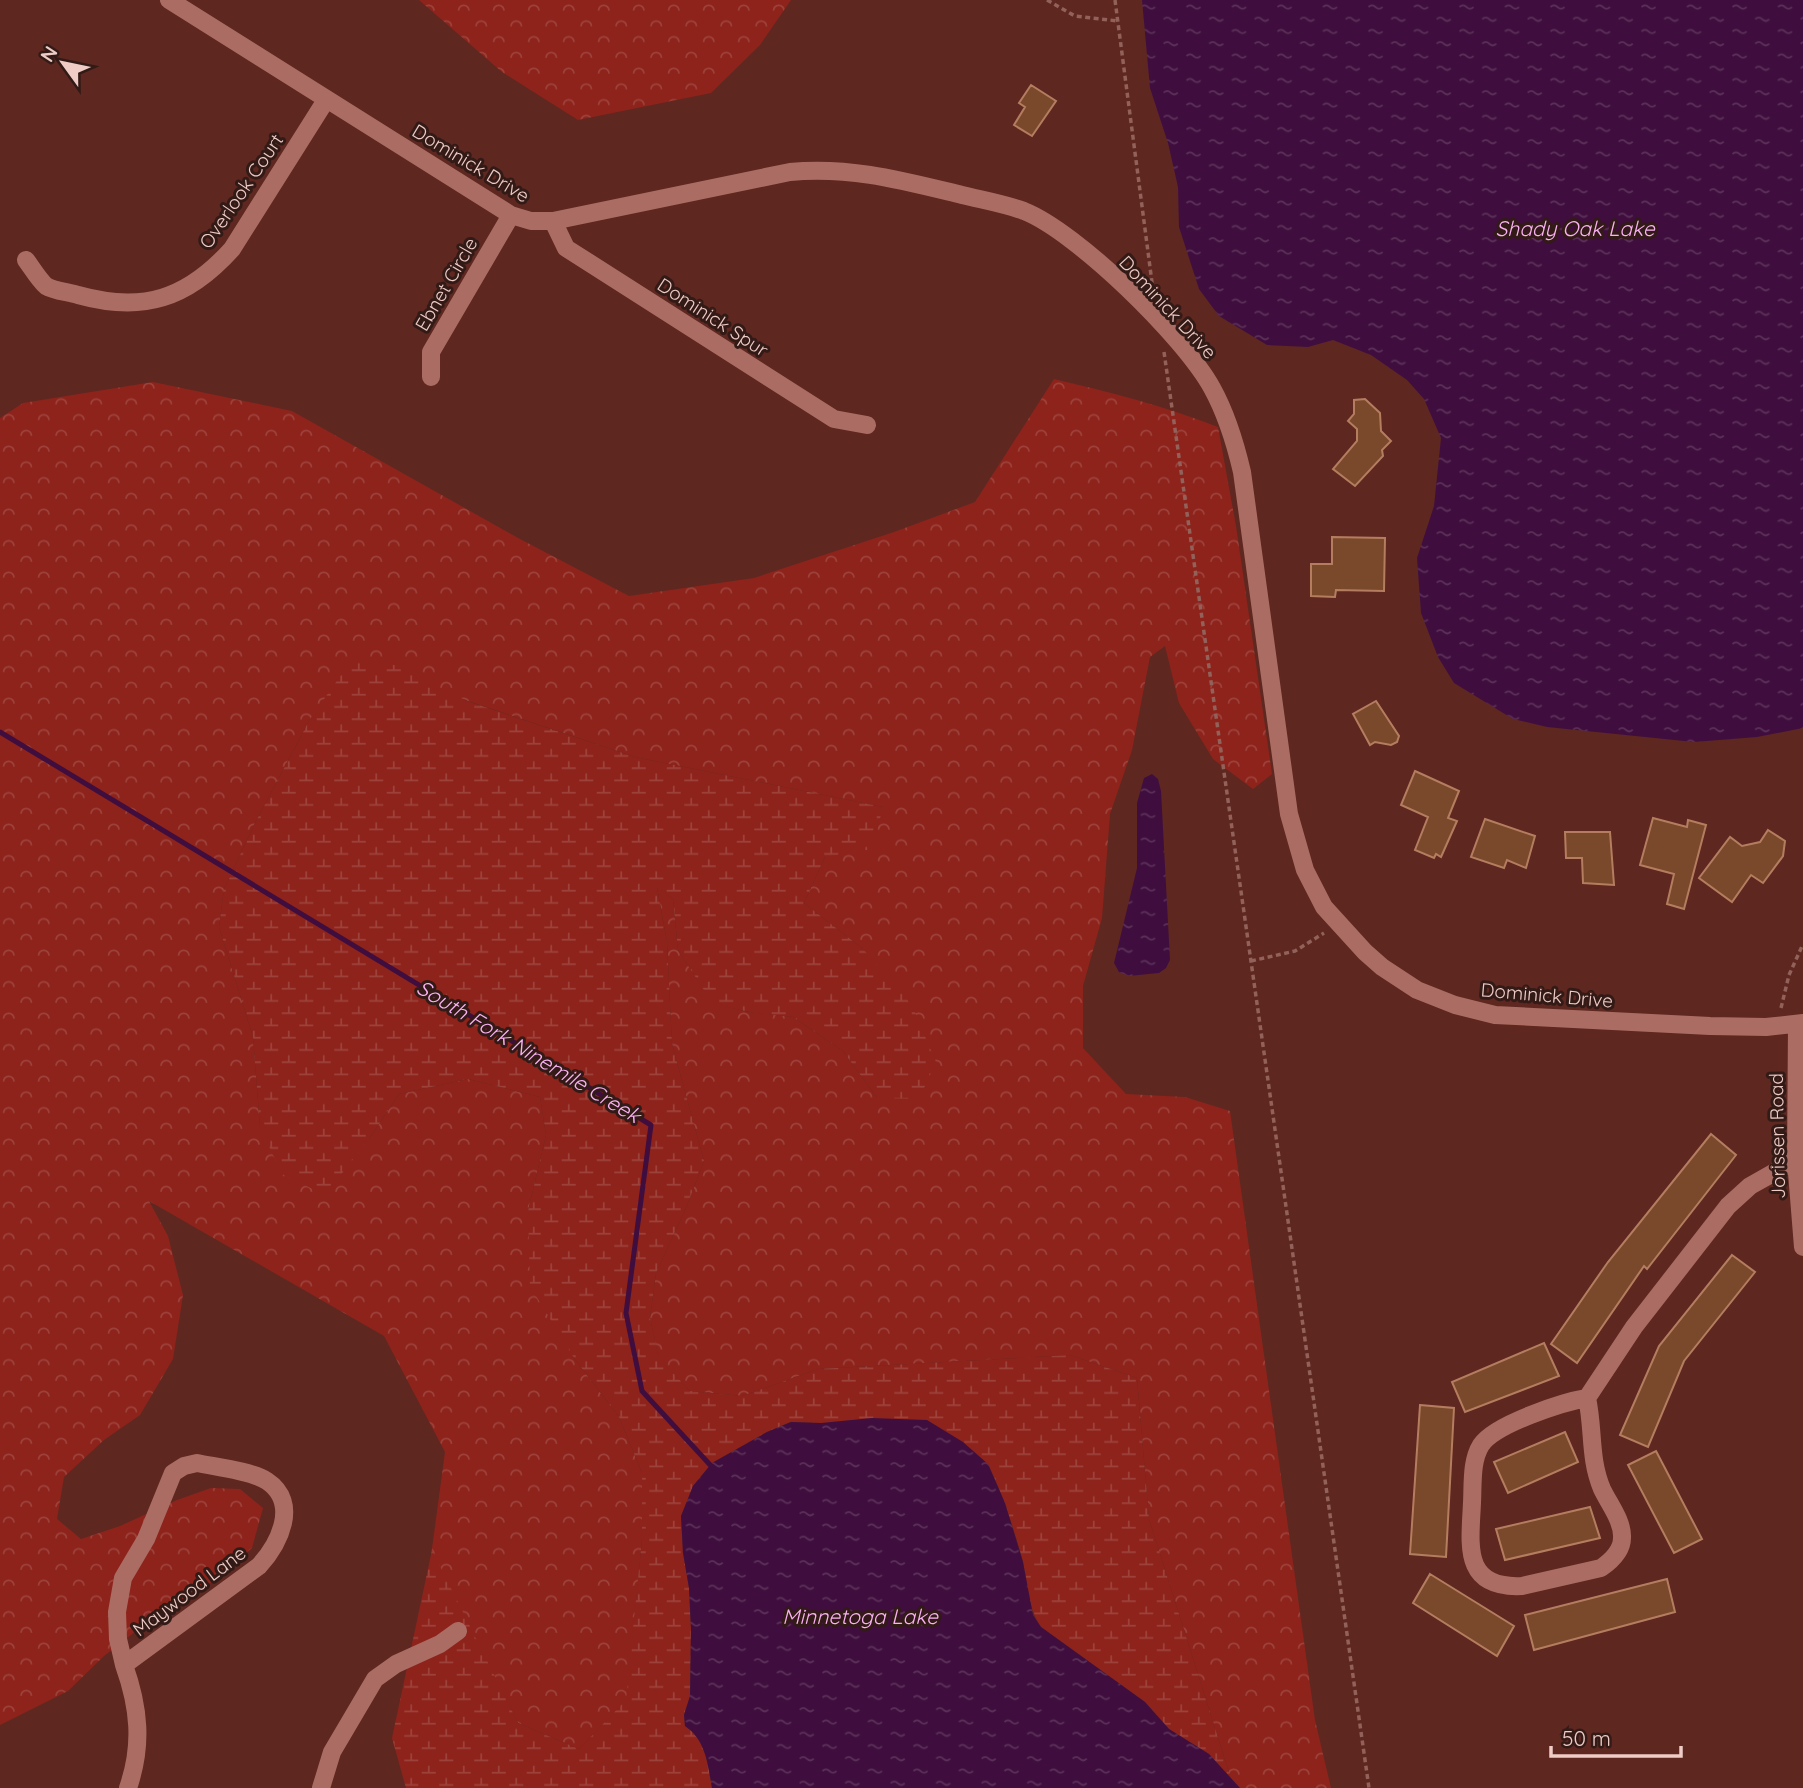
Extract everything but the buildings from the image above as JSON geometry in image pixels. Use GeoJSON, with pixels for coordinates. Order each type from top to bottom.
{"type":"FeatureCollection","features":[{"type":"Feature","properties":{"kind":"street","name":"Dominick Drive"},"geometry":{"type":"LineString","coordinates":[[169,0],[511,215],[531,221],[553,221],[790,172],[822,169],[859,172],[1024,211],[1078,244],[1156,318],[1198,367],[1231,428],[1242,472],[1289,814],[1305,870],[1324,907],[1336,923],[1382,967],[1417,990],[1455,1005],[1495,1014],[1687,1026],[1766,1027],[1800,1023]]}},
{"type":"Feature","properties":{"kind":"street","name":"Overlook Court"},"geometry":{"type":"LineString","coordinates":[[26,260],[47,286],[102,302],[134,303],[164,299],[191,286],[214,270],[232,249],[326,100]]}},
{"type":"Feature","properties":{"kind":"street","name":"Ebnet Circle"},"geometry":{"type":"LineString","coordinates":[[430,377],[431,352],[511,215]]}},
{"type":"Feature","properties":{"kind":"street","name":"Dominick Spur"},"geometry":{"type":"LineString","coordinates":[[553,221],[566,248],[834,419],[867,425]]}},
{"type":"Feature","properties":{"kind":"street","name":"Jorissen Road"},"geometry":{"type":"LineString","coordinates":[[1800,1023],[1796,1160],[1803,1247]]}},
{"type":"Feature","properties":{"kind":"street"},"geometry":{"type":"LineString","coordinates":[[1587,1398],[1568,1401],[1496,1430],[1481,1445],[1474,1467],[1470,1551],[1479,1571],[1487,1579],[1509,1586],[1522,1586],[1601,1567],[1612,1560],[1623,1541],[1621,1529],[1601,1487],[1593,1460],[1590,1444],[1592,1419],[1587,1398],[1634,1327],[1728,1206],[1750,1186],[1796,1160]]}},
{"type":"Feature","properties":{"kind":"street","name":"Maywood Lane"},"geometry":{"type":"LineString","coordinates":[[124,1665],[259,1566],[273,1551],[281,1534],[283,1502],[266,1480],[197,1463],[184,1466],[173,1473],[146,1539],[120,1588],[118,1639],[124,1665],[138,1711],[139,1742],[128,1788]]}},
{"type":"Feature","properties":{"kind":"street"},"geometry":{"type":"LineString","coordinates":[[321,1788],[332,1752],[375,1679],[396,1664],[440,1644],[458,1631]]}},
{"type":"Feature","properties":{"kind":"path"},"geometry":{"type":"LineString","coordinates":[[1047,0],[1075,16],[1118,21]]}},
{"type":"Feature","properties":{"kind":"path"},"geometry":{"type":"LineString","coordinates":[[1115,0],[1156,318],[1163,344],[1197,570],[1250,961],[1369,1788]]}},
{"type":"Feature","properties":{"kind":"path"},"geometry":{"type":"LineString","coordinates":[[1250,961],[1295,951],[1326,932]]}},
{"type":"Feature","properties":{"kind":"path"},"geometry":{"type":"LineString","coordinates":[[1781,1012],[1785,986],[1803,944]]}},
{"type":"Feature","properties":{"kind":"green space"},"geometry":{"type":"Polygon","coordinates":[[[419,0],[791,0],[760,45],[711,93],[578,120],[502,72],[419,0]]]}},
{"type":"Feature","properties":{"kind":"green space"},"geometry":{"type":"Polygon","coordinates":[[[1054,379],[1157,406],[1218,427],[1236,526],[1272,774],[1253,789],[1213,759],[1179,703],[1165,646],[1150,657],[1132,750],[1110,814],[1102,918],[1083,986],[1083,1048],[1126,1094],[1185,1097],[1230,1111],[1315,1720],[1331,1788],[1240,1788],[1231,1779],[1149,1519],[1137,1378],[1070,1355],[818,1369],[742,1396],[690,1391],[659,1359],[650,1318],[656,1273],[704,1161],[672,1044],[667,942],[657,887],[673,899],[678,950],[713,1003],[748,1012],[793,1017],[843,1051],[877,1098],[863,949],[804,903],[825,857],[883,807],[635,757],[459,698],[310,719],[255,823],[224,889],[219,927],[253,1037],[260,1127],[369,1139],[399,1094],[468,1079],[540,1097],[546,1135],[528,1211],[574,1358],[619,1417],[642,1473],[642,1539],[627,1700],[579,1749],[518,1723],[431,1556],[445,1452],[384,1336],[149,1201],[168,1236],[183,1295],[173,1359],[140,1415],[104,1440],[64,1477],[57,1519],[81,1539],[120,1526],[211,1488],[240,1489],[263,1508],[252,1548],[217,1579],[164,1609],[104,1656],[68,1691],[0,1725],[0,418],[23,403],[153,382],[292,411],[520,539],[629,596],[754,578],[975,502],[1054,379]]]}},
{"type":"Feature","properties":{"kind":"green space"},"geometry":{"type":"Polygon","coordinates":[[[353,658],[394,665],[467,701],[635,757],[883,807],[872,849],[825,857],[804,903],[863,949],[912,1005],[936,1062],[919,1099],[877,1098],[843,1051],[793,1017],[754,1013],[713,1004],[678,950],[673,899],[657,888],[667,942],[672,1044],[704,1161],[656,1273],[650,1318],[659,1358],[690,1391],[742,1396],[818,1369],[1070,1355],[1137,1378],[1149,1519],[1231,1779],[1209,1754],[1169,1729],[1145,1702],[1041,1627],[1030,1602],[1022,1558],[1011,1522],[988,1464],[821,1423],[790,1422],[712,1463],[693,1486],[681,1516],[691,1629],[690,1696],[684,1715],[685,1726],[698,1738],[702,1746],[712,1788],[406,1788],[392,1738],[432,1550],[518,1723],[579,1749],[626,1700],[642,1539],[642,1473],[619,1417],[574,1358],[530,1286],[528,1211],[546,1135],[540,1097],[468,1079],[399,1094],[369,1139],[325,1195],[282,1174],[260,1127],[253,1037],[219,927],[224,889],[255,823],[310,719],[353,658]]]}},
{"type":"Feature","properties":{"kind":"water","name":"Shady Oak Lake"},"geometry":{"type":"Polygon","coordinates":[[[1142,0],[1803,0],[1803,728],[1757,737],[1694,742],[1547,727],[1513,719],[1454,683],[1438,657],[1421,613],[1417,558],[1434,506],[1441,438],[1424,399],[1407,380],[1371,355],[1333,340],[1308,347],[1267,345],[1219,316],[1199,289],[1179,227],[1178,187],[1168,143],[1150,88],[1142,0]]]}},
{"type":"Feature","properties":{"kind":"water"},"geometry":{"type":"Polygon","coordinates":[[[1152,774],[1158,779],[1161,791],[1170,960],[1166,968],[1159,973],[1129,976],[1119,972],[1114,963],[1137,868],[1137,803],[1144,778],[1152,774]]]}},
{"type":"Feature","properties":{"kind":"water","name":"Minnetoga Lake"},"geometry":{"type":"Polygon","coordinates":[[[872,1418],[927,1420],[963,1442],[988,1464],[1005,1503],[1023,1562],[1033,1615],[1041,1627],[1145,1702],[1169,1729],[1209,1754],[1240,1788],[712,1788],[702,1746],[698,1738],[685,1726],[684,1715],[690,1696],[691,1629],[681,1516],[693,1486],[712,1463],[767,1432],[791,1422],[821,1423],[872,1418]]]}},
{"type":"Feature","properties":{"kind":"waterway","name":"South Fork Ninemile Creek"},"geometry":{"type":"LineString","coordinates":[[0,732],[651,1125],[626,1313],[642,1391],[713,1468]]}}]}
